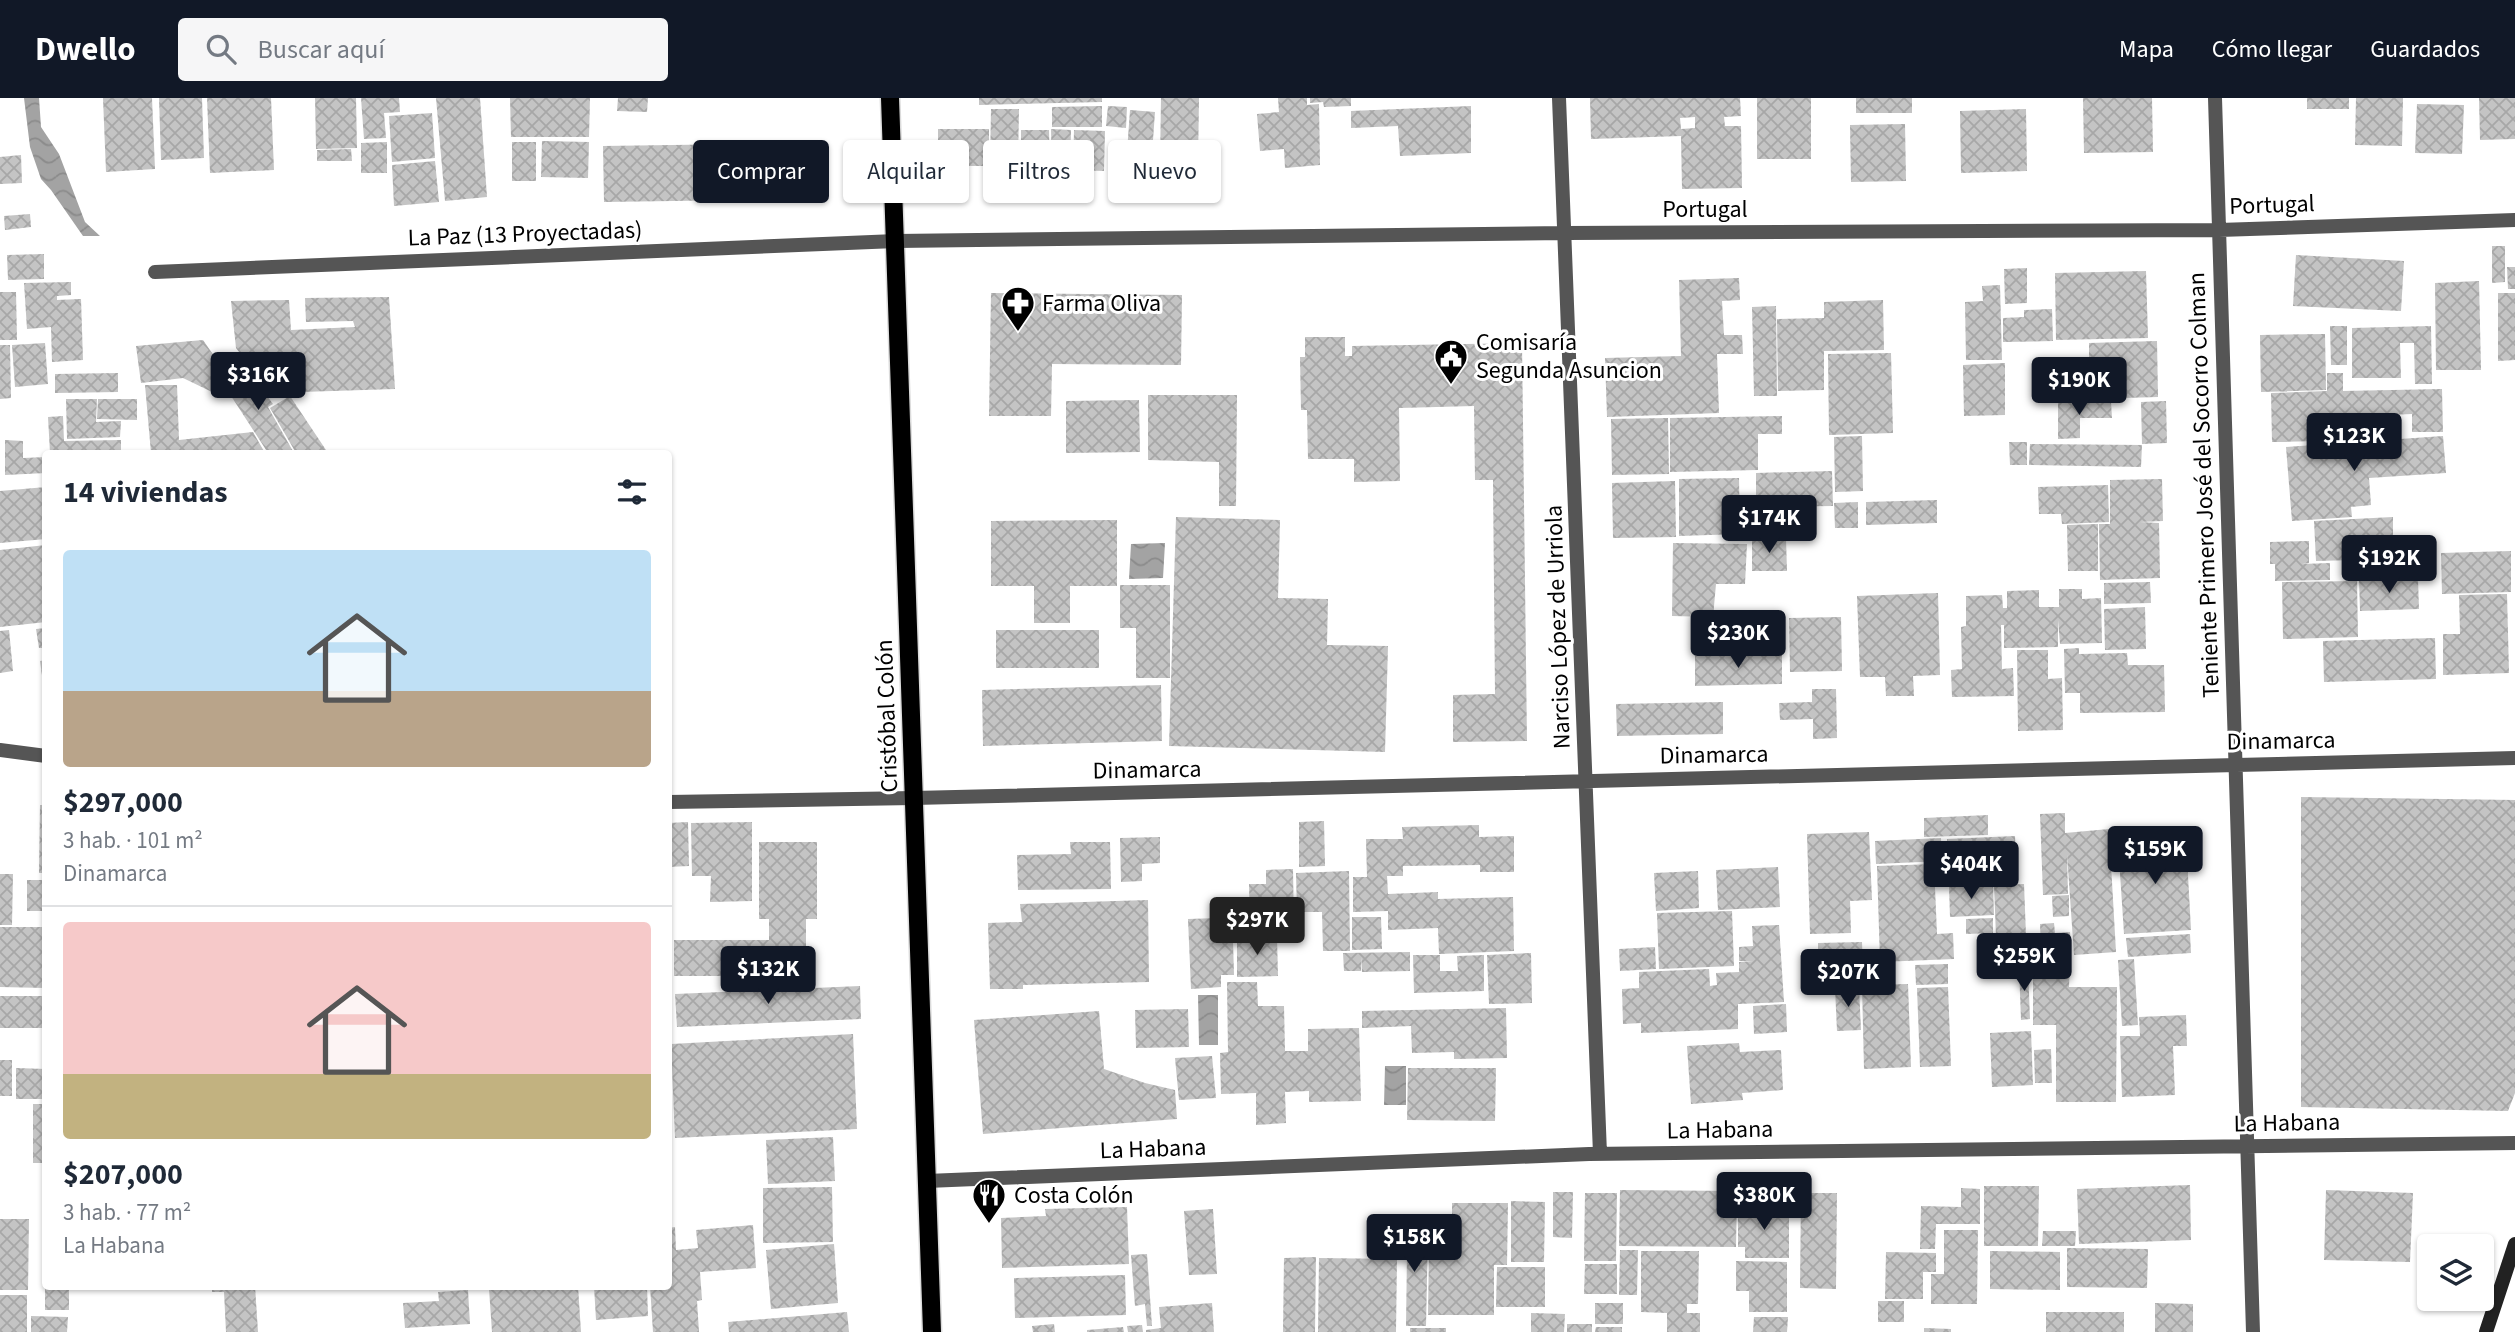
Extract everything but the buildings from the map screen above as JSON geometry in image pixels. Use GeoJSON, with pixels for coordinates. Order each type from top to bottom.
{"type":"FeatureCollection","features":[{"type":"Feature","properties":{"kind":"main road","name":"Cristóbal Colón"},"geometry":{"type":"LineString","coordinates":[[890,98],[932,1332]]}},
{"type":"Feature","properties":{"kind":"street","name":"Narciso López de Urriola"},"geometry":{"type":"LineString","coordinates":[[1559,98],[1600,1154]]}},
{"type":"Feature","properties":{"kind":"street","name":"Teniente Primero José del Socorro Colman"},"geometry":{"type":"LineString","coordinates":[[2215,98],[2253,1332]]}},
{"type":"Feature","properties":{"kind":"street","name":"Portugal"},"geometry":{"type":"LineString","coordinates":[[896,241],[1566,233],[2219,230],[2515,220]]}},
{"type":"Feature","properties":{"kind":"street","name":"La Paz (13 Proyectadas)"},"geometry":{"type":"LineString","coordinates":[[155,272],[896,241]]}},
{"type":"Feature","properties":{"kind":"street"},"geometry":{"type":"LineString","coordinates":[[0,750],[42,756]]}},
{"type":"Feature","properties":{"kind":"street","name":"Dinamarca"},"geometry":{"type":"LineString","coordinates":[[672,802],[914,799],[2515,758]]}},
{"type":"Feature","properties":{"kind":"street","name":"La Habana"},"geometry":{"type":"LineString","coordinates":[[927,1181],[1600,1154],[2515,1143]]}},
{"type":"Feature","properties":{"kind":"street"},"geometry":{"type":"LineString","coordinates":[[2486,1332],[2515,1244]]}},
{"type":"Feature","properties":{"kind":"water"},"geometry":{"type":"Polygon","coordinates":[[[24,98],[39,98],[41,127],[59,154],[85,222],[100,236],[83,236],[41,179],[30,147],[24,98]]]}},
{"type":"Feature","properties":{"kind":"water"},"geometry":{"type":"Polygon","coordinates":[[[1165,543],[1163,578],[1129,579],[1131,544],[1165,543]]]}},
{"type":"Feature","properties":{"kind":"water"},"geometry":{"type":"Polygon","coordinates":[[[1198,995],[1218,995],[1218,1045],[1199,1045],[1198,995]]]}},
{"type":"Feature","properties":{"kind":"water"},"geometry":{"type":"Polygon","coordinates":[[[1385,1066],[1406,1066],[1406,1105],[1384,1105],[1385,1066]]]}},
{"type":"Feature","properties":{"kind":"place","name":"Farma Oliva"},"geometry":{"type":"Point","coordinates":[1018,333]}},
{"type":"Feature","properties":{"kind":"place","name":"Comisaría Segunda Asuncion"},"geometry":{"type":"Point","coordinates":[1451,386]}},
{"type":"Feature","properties":{"kind":"place","name":"Costa Colón"},"geometry":{"type":"Point","coordinates":[989,1225]}}]}
